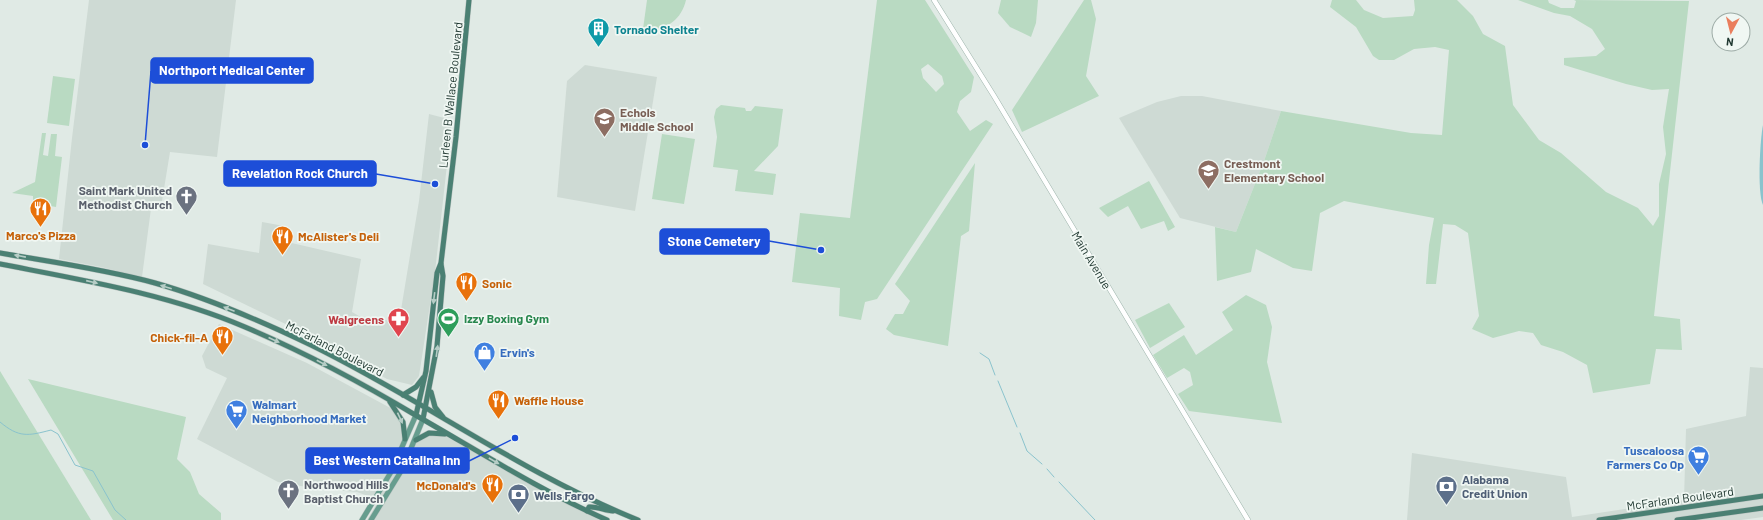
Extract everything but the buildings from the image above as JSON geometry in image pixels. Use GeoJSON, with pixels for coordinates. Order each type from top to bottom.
{"type":"FeatureCollection","features":[{"type":"Feature","properties":{"kind":"highway","name":"Lurleen B Wallace Boulevard"},"geometry":{"type":"LineString","coordinates":[[416,415],[426,371],[437,273],[441,263],[456,137],[469,0]]}},
{"type":"Feature","properties":{"kind":"highway","name":"McFarland Boulevard"},"geometry":{"type":"LineString","coordinates":[[0,252],[133,278],[184,293],[229,309],[311,345],[419,404],[536,472],[614,511],[638,520]]}},
{"type":"Feature","properties":{"kind":"highway","name":"Lurleen B Wallace Boulevard"},"geometry":{"type":"LineString","coordinates":[[423,419],[430,390],[439,325],[443,276],[441,263]]}},
{"type":"Feature","properties":{"kind":"highway","name":"McFarland Boulevard"},"geometry":{"type":"LineString","coordinates":[[0,264],[121,289],[223,318],[293,348],[416,415],[448,435],[542,488],[607,520]]}},
{"type":"Feature","properties":{"kind":"highway"},"geometry":{"type":"LineString","coordinates":[[403,395],[416,387],[426,371]]}},
{"type":"Feature","properties":{"kind":"highway"},"geometry":{"type":"LineString","coordinates":[[430,390],[435,407],[448,421]]}},
{"type":"Feature","properties":{"kind":"highway"},"geometry":{"type":"LineString","coordinates":[[388,400],[401,417],[406,439]]}},
{"type":"Feature","properties":{"kind":"highway"},"geometry":{"type":"LineString","coordinates":[[416,440],[429,433],[448,435]]}},
{"type":"Feature","properties":{"kind":"highway","name":"McFarland Boulevard"},"geometry":{"type":"LineString","coordinates":[[1600,520],[1763,496]]}},
{"type":"Feature","properties":{"kind":"highway"},"geometry":{"type":"LineString","coordinates":[[587,511],[589,507],[592,507],[614,511]]}},
{"type":"Feature","properties":{"kind":"highway","name":"McFarland Boulevard"},"geometry":{"type":"LineString","coordinates":[[1677,520],[1763,508]]}},
{"type":"Feature","properties":{"kind":"main road","name":"Main Avenue"},"geometry":{"type":"LineString","coordinates":[[934,0],[994,96],[1248,520]]}},
{"type":"Feature","properties":{"kind":"main road"},"geometry":{"type":"LineString","coordinates":[[362,520],[390,473],[416,415]]}},
{"type":"Feature","properties":{"kind":"main road"},"geometry":{"type":"LineString","coordinates":[[371,520],[403,468],[416,440],[423,419]]}},
{"type":"Feature","properties":{"kind":"shaded area"},"geometry":{"type":"Polygon","coordinates":[[[89,0],[236,0],[217,157],[170,152],[162,201],[152,201],[142,277],[59,259],[89,0]]]}},
{"type":"Feature","properties":{"kind":"shaded area","name":"Echols Middle School"},"geometry":{"type":"Polygon","coordinates":[[[585,65],[657,77],[635,211],[557,197],[567,81],[585,65]]]}},
{"type":"Feature","properties":{"kind":"shaded area","name":"Crestmont Elementary School"},"geometry":{"type":"Polygon","coordinates":[[[1181,96],[1202,96],[1281,111],[1264,161],[1236,232],[1180,218],[1119,118],[1157,102],[1181,96]]]}},
{"type":"Feature","properties":{"kind":"shaded area"},"geometry":{"type":"Polygon","coordinates":[[[429,114],[452,120],[435,272],[419,376],[412,385],[387,379],[298,330],[203,284],[208,244],[259,253],[262,222],[284,226],[283,241],[361,259],[352,312],[359,316],[399,322],[419,201],[429,114]]]}},
{"type":"Feature","properties":{"kind":"shaded area"},"geometry":{"type":"Polygon","coordinates":[[[219,324],[307,363],[396,411],[401,419],[405,452],[420,438],[432,433],[452,437],[607,520],[367,520],[379,500],[357,492],[318,489],[278,482],[197,439],[227,378],[206,368],[202,356],[219,324]]]}},
{"type":"Feature","properties":{"kind":"shaded area"},"geometry":{"type":"Polygon","coordinates":[[[1750,367],[1763,368],[1763,517],[1741,520],[1407,520],[1412,453],[1566,477],[1572,517],[1684,500],[1686,429],[1746,416],[1750,367]]]}},
{"type":"Feature","properties":{"kind":"green space"},"geometry":{"type":"Polygon","coordinates":[[[647,0],[686,0],[680,14],[670,24],[658,29],[643,29],[647,0]]]}},
{"type":"Feature","properties":{"kind":"green space"},"geometry":{"type":"Polygon","coordinates":[[[877,0],[925,0],[974,77],[971,92],[960,101],[957,112],[970,131],[986,120],[993,124],[877,299],[865,302],[861,320],[839,316],[840,288],[792,282],[800,213],[850,218],[877,0]],[[928,64],[921,69],[923,78],[936,92],[944,84],[942,76],[928,64]]]}},
{"type":"Feature","properties":{"kind":"green space"},"geometry":{"type":"Polygon","coordinates":[[[1001,0],[1038,0],[1036,23],[1031,37],[1010,27],[998,13],[1001,0]]]}},
{"type":"Feature","properties":{"kind":"green space"},"geometry":{"type":"Polygon","coordinates":[[[1084,0],[1091,0],[1096,19],[1086,76],[1099,96],[1022,132],[1012,110],[1084,0]]]}},
{"type":"Feature","properties":{"kind":"green space"},"geometry":{"type":"Polygon","coordinates":[[[1332,0],[1356,0],[1364,10],[1383,18],[1413,16],[1415,10],[1414,0],[1457,0],[1473,16],[1483,34],[1505,46],[1513,105],[1539,140],[1561,153],[1606,192],[1638,208],[1653,226],[1659,216],[1659,184],[1666,154],[1663,127],[1669,89],[1652,90],[1626,84],[1564,65],[1564,58],[1596,56],[1605,49],[1592,29],[1570,16],[1554,13],[1518,0],[1548,0],[1549,3],[1561,8],[1574,8],[1576,1],[1574,0],[1689,1],[1654,316],[1680,319],[1682,350],[1656,349],[1650,384],[1593,393],[1587,365],[1563,352],[1541,345],[1533,333],[1519,331],[1493,338],[1472,329],[1479,316],[1468,233],[1455,225],[1443,224],[1436,284],[1426,284],[1429,245],[1434,218],[1344,201],[1320,213],[1312,271],[1293,268],[1256,249],[1251,272],[1217,281],[1215,227],[1236,232],[1264,161],[1281,111],[1411,133],[1442,135],[1449,50],[1435,47],[1414,49],[1394,60],[1379,60],[1373,56],[1356,27],[1330,7],[1332,0]]]}},
{"type":"Feature","properties":{"kind":"green space"},"geometry":{"type":"Polygon","coordinates":[[[53,76],[75,79],[69,126],[47,123],[53,76]]]}},
{"type":"Feature","properties":{"kind":"green space"},"geometry":{"type":"Polygon","coordinates":[[[721,105],[745,108],[746,111],[751,111],[755,106],[783,109],[778,146],[754,171],[776,174],[773,195],[735,191],[738,170],[713,167],[717,137],[714,117],[716,109],[721,105]]]}},
{"type":"Feature","properties":{"kind":"green space"},"geometry":{"type":"Polygon","coordinates":[[[42,133],[46,133],[43,155],[48,156],[51,134],[57,134],[55,156],[62,157],[56,207],[33,203],[33,196],[12,193],[35,182],[42,133]]]}},
{"type":"Feature","properties":{"kind":"green space"},"geometry":{"type":"Polygon","coordinates":[[[662,134],[695,139],[684,204],[652,199],[662,134]]]}},
{"type":"Feature","properties":{"kind":"green space"},"geometry":{"type":"Polygon","coordinates":[[[975,163],[969,231],[961,236],[948,346],[894,335],[886,329],[895,314],[903,314],[910,301],[895,284],[975,163]]]}},
{"type":"Feature","properties":{"kind":"green space"},"geometry":{"type":"Polygon","coordinates":[[[1149,181],[1175,227],[1168,231],[1164,221],[1141,229],[1128,206],[1108,217],[1099,208],[1149,181]]]}},
{"type":"Feature","properties":{"kind":"green space"},"geometry":{"type":"Polygon","coordinates":[[[1246,295],[1266,305],[1272,327],[1267,362],[1282,423],[1189,411],[1178,394],[1193,385],[1190,372],[1184,368],[1167,378],[1153,355],[1184,335],[1196,355],[1233,330],[1222,312],[1246,295]]]}},
{"type":"Feature","properties":{"kind":"green space"},"geometry":{"type":"Polygon","coordinates":[[[1169,303],[1185,327],[1150,348],[1135,320],[1169,303]]]}},
{"type":"Feature","properties":{"kind":"green space"},"geometry":{"type":"Polygon","coordinates":[[[0,371],[91,520],[0,520],[0,371]]]}},
{"type":"Feature","properties":{"kind":"green space"},"geometry":{"type":"Polygon","coordinates":[[[28,379],[186,417],[177,459],[190,472],[199,494],[221,513],[221,520],[113,520],[28,379]]]}},
{"type":"Feature","properties":{"kind":"water"},"geometry":{"type":"Polygon","coordinates":[[[1763,125],[1763,205],[1760,189],[1760,153],[1763,125]]]}},
{"type":"Feature","properties":{"kind":"waterway"},"geometry":{"type":"LineString","coordinates":[[980,353],[989,359],[995,375]]}},
{"type":"Feature","properties":{"kind":"waterway"},"geometry":{"type":"LineString","coordinates":[[998,381],[1017,427]]}},
{"type":"Feature","properties":{"kind":"waterway"},"geometry":{"type":"LineString","coordinates":[[0,422],[18,433],[36,434],[51,430],[58,434],[75,465],[93,471],[115,510],[126,520]]}},
{"type":"Feature","properties":{"kind":"waterway"},"geometry":{"type":"LineString","coordinates":[[1020,433],[1027,451],[1042,464]]}},
{"type":"Feature","properties":{"kind":"waterway"},"geometry":{"type":"LineString","coordinates":[[1047,469],[1054,477]]}},
{"type":"Feature","properties":{"kind":"waterway"},"geometry":{"type":"LineString","coordinates":[[1059,482],[1095,520]]}},
{"type":"Feature","properties":{"kind":"place","name":"Tornado Shelter"},"geometry":{"type":"Point","coordinates":[599,48]}},
{"type":"Feature","properties":{"kind":"place","name":"Echols Middle School"},"geometry":{"type":"Point","coordinates":[604,138]}},
{"type":"Feature","properties":{"kind":"place","name":"Northport Medical Center"},"geometry":{"type":"Point","coordinates":[145,145]}},
{"type":"Feature","properties":{"kind":"place","name":"Revelation Rock Church"},"geometry":{"type":"Point","coordinates":[435,184]}},
{"type":"Feature","properties":{"kind":"place","name":"Crestmont Elementary School"},"geometry":{"type":"Point","coordinates":[1208,190]}},
{"type":"Feature","properties":{"kind":"place","name":"Saint Mark United Methodist Church"},"geometry":{"type":"Point","coordinates":[187,216]}},
{"type":"Feature","properties":{"kind":"place","name":"Marco's Pizza"},"geometry":{"type":"Point","coordinates":[41,228]}},
{"type":"Feature","properties":{"kind":"place","name":"Stone Cemetery"},"geometry":{"type":"Point","coordinates":[821,250]}},
{"type":"Feature","properties":{"kind":"place","name":"McAlister's Deli"},"geometry":{"type":"Point","coordinates":[282,256]}},
{"type":"Feature","properties":{"kind":"place","name":"Sonic"},"geometry":{"type":"Point","coordinates":[466,302]}},
{"type":"Feature","properties":{"kind":"place","name":"Walgreens"},"geometry":{"type":"Point","coordinates":[399,338]}},
{"type":"Feature","properties":{"kind":"place","name":"Izzy Boxing Gym"},"geometry":{"type":"Point","coordinates":[449,338]}},
{"type":"Feature","properties":{"kind":"place","name":"Chick-fil-A"},"geometry":{"type":"Point","coordinates":[223,356]}},
{"type":"Feature","properties":{"kind":"place","name":"Ervin's"},"geometry":{"type":"Point","coordinates":[485,372]}},
{"type":"Feature","properties":{"kind":"place","name":"Waffle House"},"geometry":{"type":"Point","coordinates":[498,420]}},
{"type":"Feature","properties":{"kind":"place","name":"Walmart Neighborhood Market"},"geometry":{"type":"Point","coordinates":[236,430]}},
{"type":"Feature","properties":{"kind":"place","name":"Best Western Catalina Inn"},"geometry":{"type":"Point","coordinates":[515,438]}},
{"type":"Feature","properties":{"kind":"place","name":"Tuscaloosa Farmers Co Op"},"geometry":{"type":"Point","coordinates":[1699,476]}},
{"type":"Feature","properties":{"kind":"place","name":"McDonald's"},"geometry":{"type":"Point","coordinates":[492,504]}},
{"type":"Feature","properties":{"kind":"place","name":"Alabama Credit Union"},"geometry":{"type":"Point","coordinates":[1447,506]}},
{"type":"Feature","properties":{"kind":"place","name":"Northwood Hills Baptist Church"},"geometry":{"type":"Point","coordinates":[289,510]}},
{"type":"Feature","properties":{"kind":"place","name":"Wells Fargo"},"geometry":{"type":"Point","coordinates":[518,514]}}]}
